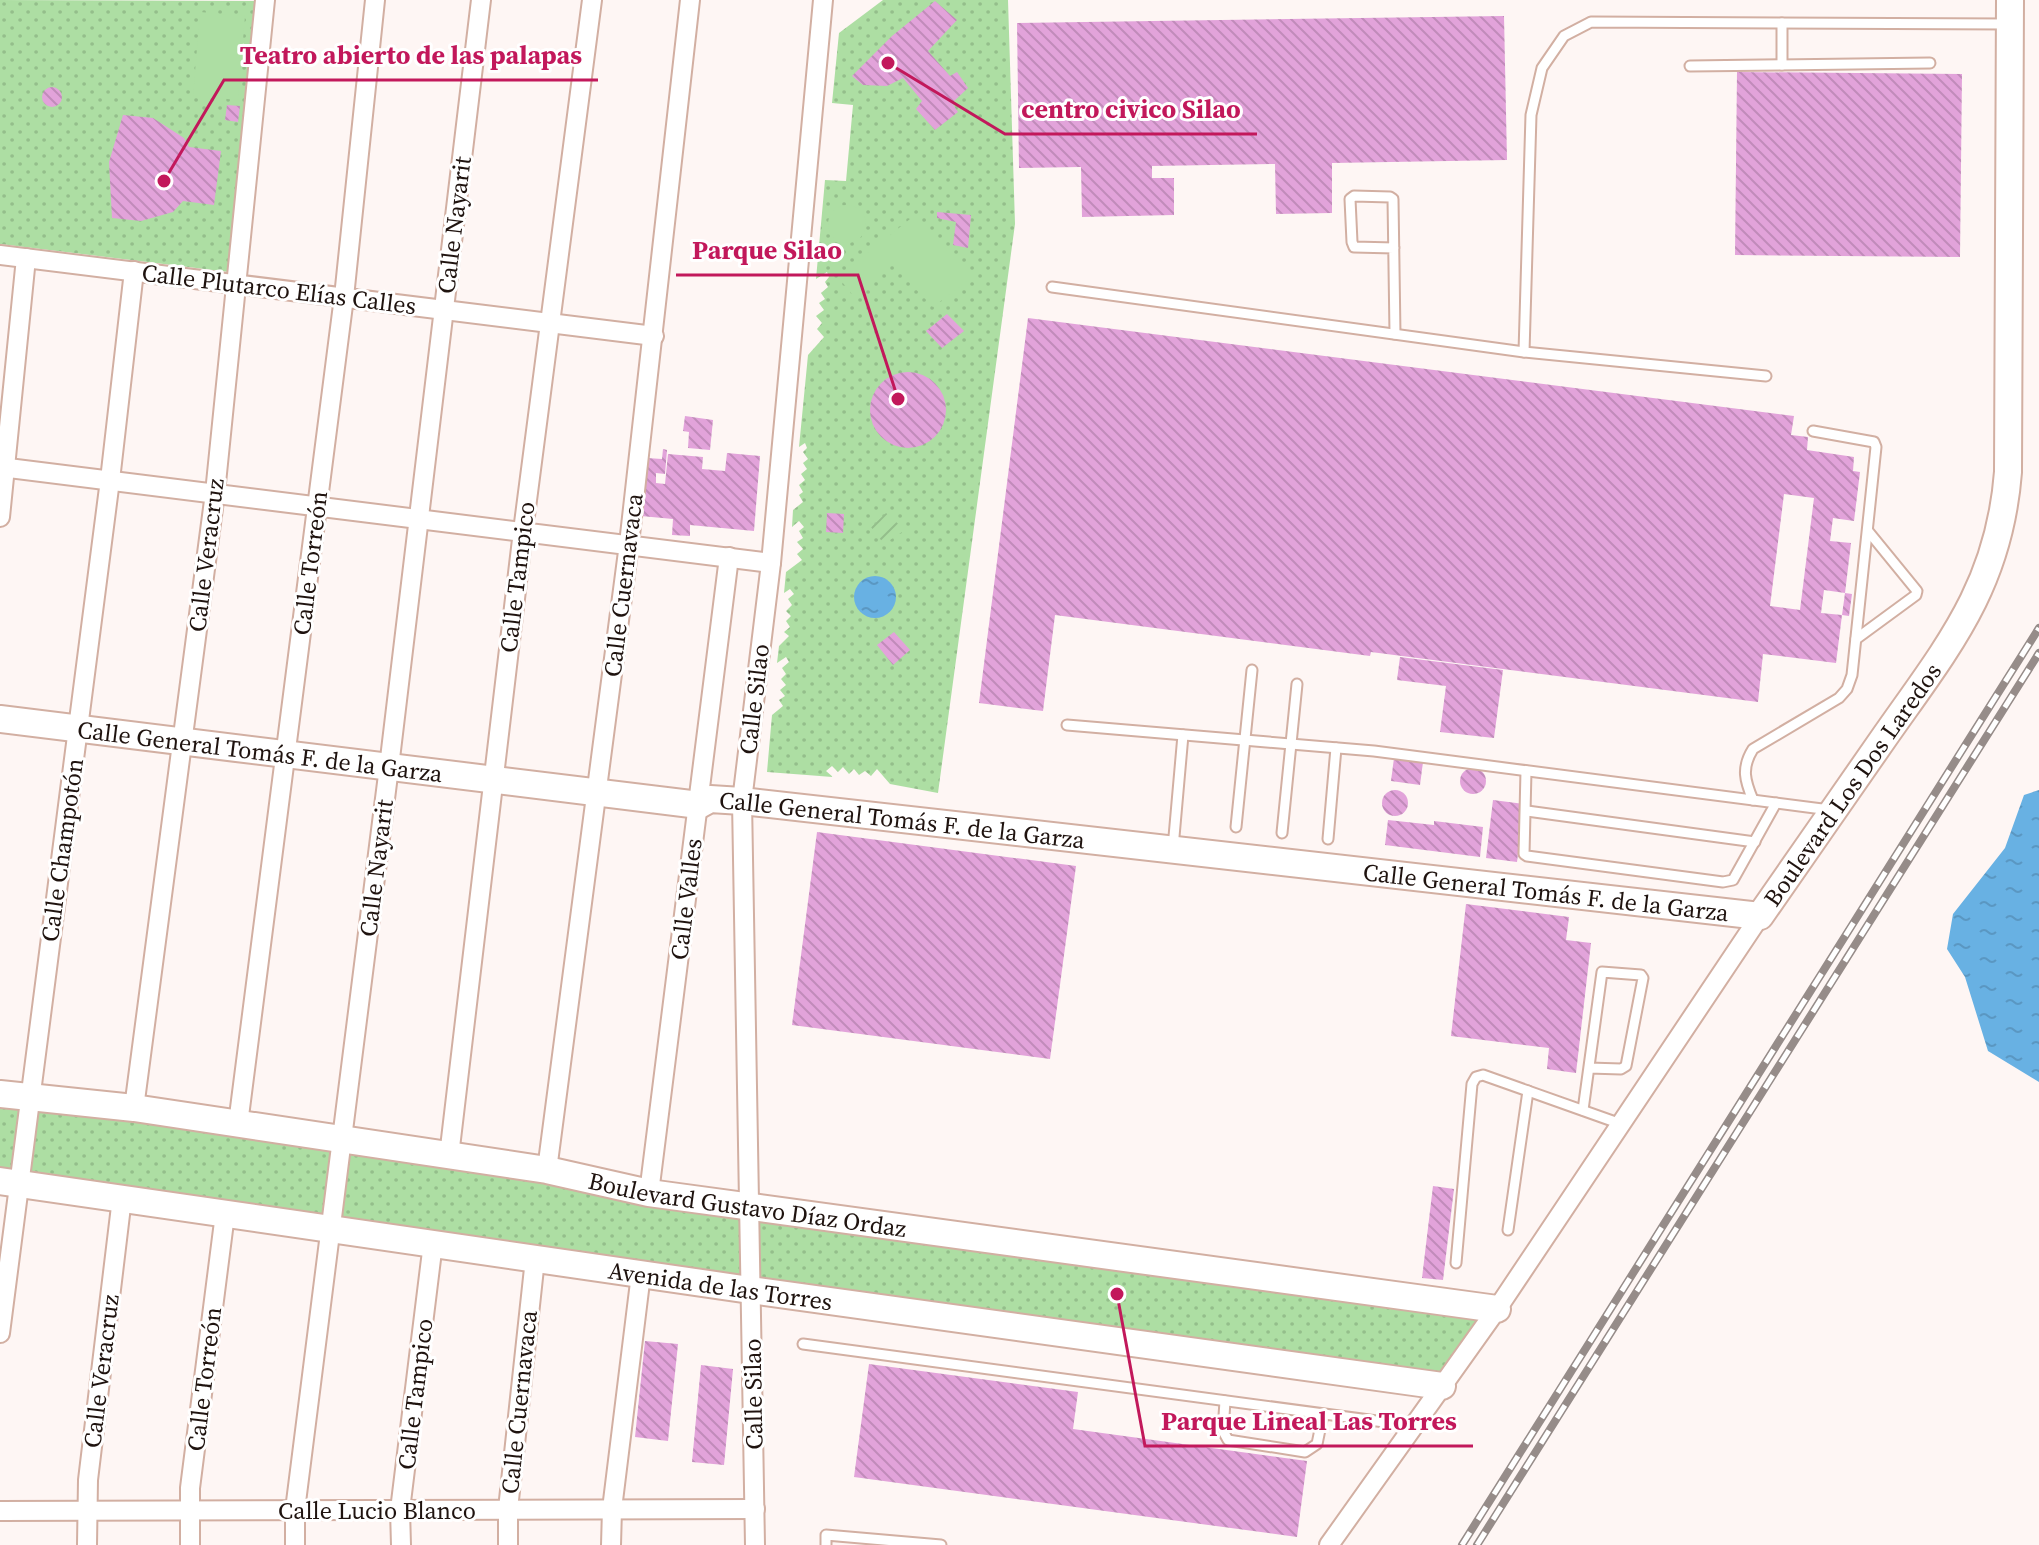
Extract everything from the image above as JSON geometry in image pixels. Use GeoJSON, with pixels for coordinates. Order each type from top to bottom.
{"type":"FeatureCollection","features":[{"type":"Feature","properties":{"kind":"street","name":"Calle Veracruz"},"geometry":{"type":"LineString","coordinates":[[134,1108],[215,493],[265,0]]}},
{"type":"Feature","properties":{"kind":"street","name":"Calle Torreón"},"geometry":{"type":"LineString","coordinates":[[238,1124],[344,297],[375,0]]}},
{"type":"Feature","properties":{"kind":"street","name":"Calle Nayarit"},"geometry":{"type":"LineString","coordinates":[[295,1545],[295,1510],[389,767],[481,0]]}},
{"type":"Feature","properties":{"kind":"street","name":"Calle Tampico"},"geometry":{"type":"LineString","coordinates":[[449,1156],[492,780],[592,0]]}},
{"type":"Feature","properties":{"kind":"street","name":"Calle Cuernavaca"},"geometry":{"type":"LineString","coordinates":[[547,1170],[629,544],[690,0]]}},
{"type":"Feature","properties":{"kind":"street","name":"Calle Silao"},"geometry":{"type":"LineString","coordinates":[[755,1545],[742,801],[771,563],[823,0]]}},
{"type":"Feature","properties":{"kind":"street","name":"Boulevard Los Dos Laredos"},"geometry":{"type":"LineString","coordinates":[[1329,1545],[1497,1309],[1965,617],[1989,568],[2005,512],[2008,472],[2010,12]]}},
{"type":"Feature","properties":{"kind":"street","name":"Calle Plutarco Elías Calles"},"geometry":{"type":"LineString","coordinates":[[0,255],[654,336]]}},
{"type":"Feature","properties":{"kind":"street"},"geometry":{"type":"LineString","coordinates":[[0,517],[26,258]]}},
{"type":"Feature","properties":{"kind":"street","name":"Calle Champotón"},"geometry":{"type":"LineString","coordinates":[[0,1333],[9,1182],[29,1099],[110,480],[134,271]]}},
{"type":"Feature","properties":{"kind":"street"},"geometry":{"type":"LineString","coordinates":[[3,467],[771,563]]}},
{"type":"Feature","properties":{"kind":"street","name":"Calle Valles"},"geometry":{"type":"LineString","coordinates":[[649,1193],[729,557]]}},
{"type":"Feature","properties":{"kind":"street","name":"Calle General Tomás F. de la Garza"},"geometry":{"type":"LineString","coordinates":[[0,719],[699,805],[710,799],[742,801],[1760,916]]}},
{"type":"Feature","properties":{"kind":"street","name":"Boulevard Gustavo Díaz Ordaz"},"geometry":{"type":"LineString","coordinates":[[0,1094],[134,1108],[547,1170],[649,1193],[1497,1309]]}},
{"type":"Feature","properties":{"kind":"street","name":"Avenida de las Torres"},"geometry":{"type":"LineString","coordinates":[[9,1182],[750,1290],[1442,1386]]}},
{"type":"Feature","properties":{"kind":"street","name":"Calle Veracruz"},"geometry":{"type":"LineString","coordinates":[[87,1545],[88,1480],[122,1198]]}},
{"type":"Feature","properties":{"kind":"street","name":"Calle Torreón"},"geometry":{"type":"LineString","coordinates":[[190,1545],[190,1488],[225,1214]]}},
{"type":"Feature","properties":{"kind":"street","name":"Calle Tampico"},"geometry":{"type":"LineString","coordinates":[[401,1545],[400,1510],[433,1243]]}},
{"type":"Feature","properties":{"kind":"street","name":"Calle Cuernavaca"},"geometry":{"type":"LineString","coordinates":[[508,1545],[508,1509],[535,1259]]}},
{"type":"Feature","properties":{"kind":"street"},"geometry":{"type":"LineString","coordinates":[[611,1545],[612,1509],[641,1274]]}},
{"type":"Feature","properties":{"kind":"street","name":"Calle Lucio Blanco"},"geometry":{"type":"LineString","coordinates":[[0,1511],[755,1509]]}},
{"type":"Feature","properties":{"kind":"lane"},"geometry":{"type":"LineString","coordinates":[[1524,352],[1531,115],[1542,68],[1564,36],[1591,22],[1782,23],[2010,12]]}},
{"type":"Feature","properties":{"kind":"lane"},"geometry":{"type":"LineString","coordinates":[[1782,23],[1782,65]]}},
{"type":"Feature","properties":{"kind":"lane"},"geometry":{"type":"LineString","coordinates":[[1690,66],[1930,63]]}},
{"type":"Feature","properties":{"kind":"lane"},"geometry":{"type":"LineString","coordinates":[[1394,248],[1354,247],[1350,199],[1354,196],[1393,199],[1394,248],[1395,334]]}},
{"type":"Feature","properties":{"kind":"lane"},"geometry":{"type":"LineString","coordinates":[[1052,287],[1524,352],[1766,376]]}},
{"type":"Feature","properties":{"kind":"lane"},"geometry":{"type":"LineString","coordinates":[[1753,800],[1744,778],[1746,760],[1753,749],[1839,698],[1847,689],[1852,675],[1876,447],[1874,442],[1813,431]]}},
{"type":"Feature","properties":{"kind":"lane"},"geometry":{"type":"LineString","coordinates":[[1856,639],[1916,595],[1917,591],[1868,531]]}},
{"type":"Feature","properties":{"kind":"lane"},"geometry":{"type":"LineString","coordinates":[[1236,827],[1252,670]]}},
{"type":"Feature","properties":{"kind":"lane"},"geometry":{"type":"LineString","coordinates":[[1282,833],[1297,684]]}},
{"type":"Feature","properties":{"kind":"lane"},"geometry":{"type":"LineString","coordinates":[[1067,725],[1336,748],[1833,810]]}},
{"type":"Feature","properties":{"kind":"lane"},"geometry":{"type":"LineString","coordinates":[[1173,848],[1183,735]]}},
{"type":"Feature","properties":{"kind":"lane"},"geometry":{"type":"LineString","coordinates":[[1328,839],[1336,748]]}},
{"type":"Feature","properties":{"kind":"lane"},"geometry":{"type":"LineString","coordinates":[[1526,771],[1524,854],[1527,856],[1723,882],[1733,880],[1776,803]]}},
{"type":"Feature","properties":{"kind":"lane"},"geometry":{"type":"LineString","coordinates":[[1527,811],[1755,842]]}},
{"type":"Feature","properties":{"kind":"lane"},"geometry":{"type":"LineString","coordinates":[[1583,1110],[1602,972],[1641,975],[1643,978],[1626,1066],[1621,1069],[1589,1068]]}},
{"type":"Feature","properties":{"kind":"lane"},"geometry":{"type":"LineString","coordinates":[[1456,1263],[1472,1084],[1476,1077],[1483,1075],[1621,1124]]}},
{"type":"Feature","properties":{"kind":"lane"},"geometry":{"type":"LineString","coordinates":[[1508,1230],[1528,1091]]}},
{"type":"Feature","properties":{"kind":"lane"},"geometry":{"type":"LineString","coordinates":[[803,1344],[1414,1426]]}},
{"type":"Feature","properties":{"kind":"lane"},"geometry":{"type":"LineString","coordinates":[[1225,1401],[1223,1431],[1228,1440],[1305,1452],[1317,1444],[1323,1415]]}},
{"type":"Feature","properties":{"kind":"lane"},"geometry":{"type":"LineString","coordinates":[[826,1545],[826,1535],[941,1545]]}},
{"type":"Feature","properties":{"kind":"green space"},"geometry":{"type":"Polygon","coordinates":[[[0,0],[258,1],[229,272],[0,244],[0,0]]]}},
{"type":"Feature","properties":{"kind":"green space"},"geometry":{"type":"Polygon","coordinates":[[[883,0],[1008,0],[1015,224],[938,793],[890,784],[877,769],[871,776],[865,771],[859,775],[854,769],[849,774],[843,767],[838,772],[832,766],[826,771],[833,777],[767,772],[772,715],[783,706],[779,700],[785,696],[780,690],[786,685],[781,679],[786,674],[782,668],[789,662],[786,657],[777,663],[779,646],[789,636],[784,632],[790,627],[786,621],[791,616],[786,611],[792,605],[788,599],[794,594],[790,589],[784,593],[786,572],[802,560],[797,554],[803,549],[797,542],[803,538],[799,531],[804,527],[799,521],[792,527],[793,510],[803,502],[799,485],[805,480],[801,474],[807,469],[803,463],[808,459],[803,452],[807,448],[805,443],[799,447],[808,355],[824,337],[817,329],[822,323],[816,316],[824,310],[819,303],[825,299],[821,293],[828,287],[825,282],[829,277],[827,272],[816,279],[825,180],[846,181],[853,105],[832,103],[839,33],[883,0]]]}},
{"type":"Feature","properties":{"kind":"green space"},"geometry":{"type":"Polygon","coordinates":[[[200,12],[245,16],[238,100],[193,96],[200,12]]]}},
{"type":"Feature","properties":{"kind":"green space"},"geometry":{"type":"Polygon","coordinates":[[[847,205],[861,210],[866,224],[861,238],[847,243],[833,238],[828,224],[833,210],[847,205]]]}},
{"type":"Feature","properties":{"kind":"green space"},"geometry":{"type":"Polygon","coordinates":[[[915,215],[971,278],[933,307],[892,264],[855,298],[838,277],[915,215]]]}},
{"type":"Feature","properties":{"kind":"green space"},"geometry":{"type":"Polygon","coordinates":[[[886,513],[905,530],[884,544],[871,527],[886,513]]]}},
{"type":"Feature","properties":{"kind":"green space"},"geometry":{"type":"Polygon","coordinates":[[[0,1103],[1486,1308],[1439,1379],[0,1172],[0,1103]]]}},
{"type":"Feature","properties":{"kind":"water"},"geometry":{"type":"Polygon","coordinates":[[[875,576],[890,582],[896,597],[890,612],[875,618],[860,612],[854,597],[860,582],[875,576]]]}},
{"type":"Feature","properties":{"kind":"water"},"geometry":{"type":"Polygon","coordinates":[[[2039,790],[2039,1082],[1988,1051],[1965,977],[1947,949],[1953,914],[2005,848],[2024,795],[2039,790]]]}},
{"type":"Feature","properties":{"kind":"building"},"geometry":{"type":"Polygon","coordinates":[[[935,1],[957,20],[928,51],[950,76],[957,72],[968,88],[952,103],[958,112],[935,130],[916,109],[922,101],[903,78],[887,86],[863,85],[852,76],[892,36],[935,1]]]}},
{"type":"Feature","properties":{"kind":"building"},"geometry":{"type":"Polygon","coordinates":[[[1504,16],[1507,160],[1332,163],[1332,213],[1276,214],[1275,164],[1152,166],[1152,178],[1174,178],[1174,215],[1082,217],[1081,167],[1019,168],[1017,23],[1504,16]]]}},
{"type":"Feature","properties":{"kind":"building"},"geometry":{"type":"Polygon","coordinates":[[[1737,72],[1962,74],[1960,257],[1735,255],[1737,72]]]}},
{"type":"Feature","properties":{"kind":"building"},"geometry":{"type":"Polygon","coordinates":[[[52,87],[59,90],[62,97],[59,104],[52,107],[45,104],[42,97],[45,90],[52,87]]]}},
{"type":"Feature","properties":{"kind":"building"},"geometry":{"type":"Polygon","coordinates":[[[227,105],[240,106],[238,122],[225,120],[227,105]]]}},
{"type":"Feature","properties":{"kind":"building"},"geometry":{"type":"Polygon","coordinates":[[[123,115],[153,118],[184,138],[189,147],[221,151],[214,205],[183,201],[173,212],[141,221],[112,218],[109,162],[123,115]]]}},
{"type":"Feature","properties":{"kind":"building"},"geometry":{"type":"Polygon","coordinates":[[[937,212],[971,215],[968,248],[953,245],[956,222],[937,218],[937,212]]]}},
{"type":"Feature","properties":{"kind":"building"},"geometry":{"type":"Polygon","coordinates":[[[947,314],[964,331],[942,348],[926,331],[947,314]]]}},
{"type":"Feature","properties":{"kind":"building"},"geometry":{"type":"Polygon","coordinates":[[[1028,318],[1794,416],[1791,435],[1808,437],[1807,450],[1854,457],[1853,471],[1860,472],[1854,521],[1833,518],[1830,541],[1851,543],[1845,593],[1824,590],[1821,613],[1842,615],[1836,663],[1763,654],[1758,702],[1055,615],[1043,711],[979,703],[1028,318]],[[1784,494],[1770,606],[1800,610],[1814,498],[1784,494]]]}},
{"type":"Feature","properties":{"kind":"building"},"geometry":{"type":"Polygon","coordinates":[[[901,372],[915,372],[929,378],[940,389],[946,410],[943,425],[935,437],[915,448],[901,448],[887,442],[876,431],[870,417],[870,403],[876,389],[887,378],[901,372]]]}},
{"type":"Feature","properties":{"kind":"building"},"geometry":{"type":"Polygon","coordinates":[[[685,416],[713,420],[710,450],[688,448],[689,432],[683,431],[685,416]]]}},
{"type":"Feature","properties":{"kind":"building"},"geometry":{"type":"Polygon","coordinates":[[[663,449],[667,450],[665,474],[656,473],[656,483],[665,484],[668,454],[703,457],[702,469],[725,471],[727,453],[760,456],[754,531],[690,525],[690,536],[672,535],[673,519],[641,516],[647,458],[662,459],[663,449]]]}},
{"type":"Feature","properties":{"kind":"building"},"geometry":{"type":"Polygon","coordinates":[[[827,513],[844,514],[843,533],[826,532],[827,513]]]}},
{"type":"Feature","properties":{"kind":"building"},"geometry":{"type":"Polygon","coordinates":[[[1845,593],[1852,594],[1849,616],[1842,615],[1845,593]]]}},
{"type":"Feature","properties":{"kind":"building"},"geometry":{"type":"Polygon","coordinates":[[[894,632],[910,650],[893,665],[877,645],[894,632]]]}},
{"type":"Feature","properties":{"kind":"building"},"geometry":{"type":"Polygon","coordinates":[[[1400,657],[1503,670],[1494,738],[1440,732],[1446,686],[1397,680],[1400,657]]]}},
{"type":"Feature","properties":{"kind":"building"},"geometry":{"type":"Polygon","coordinates":[[[1394,758],[1423,762],[1420,785],[1391,781],[1394,758]]]}},
{"type":"Feature","properties":{"kind":"building"},"geometry":{"type":"Polygon","coordinates":[[[1473,768],[1482,772],[1486,781],[1482,790],[1473,794],[1464,790],[1460,781],[1464,772],[1473,768]]]}},
{"type":"Feature","properties":{"kind":"building"},"geometry":{"type":"Polygon","coordinates":[[[1395,790],[1404,794],[1408,803],[1404,812],[1395,816],[1386,812],[1382,803],[1386,794],[1395,790]]]}},
{"type":"Feature","properties":{"kind":"building"},"geometry":{"type":"Polygon","coordinates":[[[1493,800],[1524,804],[1517,862],[1486,858],[1493,800]]]}},
{"type":"Feature","properties":{"kind":"building"},"geometry":{"type":"Polygon","coordinates":[[[1388,820],[1483,827],[1480,857],[1385,845],[1388,820]]]}},
{"type":"Feature","properties":{"kind":"building"},"geometry":{"type":"Polygon","coordinates":[[[817,832],[1076,866],[1050,1059],[792,1025],[817,832]]]}},
{"type":"Feature","properties":{"kind":"building"},"geometry":{"type":"Polygon","coordinates":[[[1466,904],[1569,917],[1566,940],[1591,943],[1576,1073],[1547,1069],[1549,1048],[1451,1036],[1466,904]]]}},
{"type":"Feature","properties":{"kind":"building"},"geometry":{"type":"Polygon","coordinates":[[[1433,1186],[1454,1189],[1443,1280],[1422,1278],[1433,1186]]]}},
{"type":"Feature","properties":{"kind":"building"},"geometry":{"type":"Polygon","coordinates":[[[645,1341],[678,1344],[668,1441],[635,1437],[645,1341]]]}},
{"type":"Feature","properties":{"kind":"building"},"geometry":{"type":"Polygon","coordinates":[[[869,1364],[1078,1392],[1073,1429],[1307,1461],[1297,1537],[854,1477],[869,1364]]]}},
{"type":"Feature","properties":{"kind":"building"},"geometry":{"type":"Polygon","coordinates":[[[701,1365],[733,1369],[724,1465],[692,1462],[701,1365]]]}},
{"type":"Feature","properties":{"kind":"railway"},"geometry":{"type":"LineString","coordinates":[[1462,1545],[2039,628]]}},
{"type":"Feature","properties":{"kind":"railway"},"geometry":{"type":"LineString","coordinates":[[1477,1545],[2039,653]]}},
{"type":"Feature","properties":{"kind":"place","name":"centro civico Silao"},"geometry":{"type":"Point","coordinates":[888,63]}},
{"type":"Feature","properties":{"kind":"place","name":"Teatro abierto de las palapas"},"geometry":{"type":"Point","coordinates":[164,181]}},
{"type":"Feature","properties":{"kind":"place","name":"Parque Silao"},"geometry":{"type":"Point","coordinates":[898,399]}},
{"type":"Feature","properties":{"kind":"place","name":"Parque Lineal Las Torres"},"geometry":{"type":"Point","coordinates":[1117,1294]}}]}
